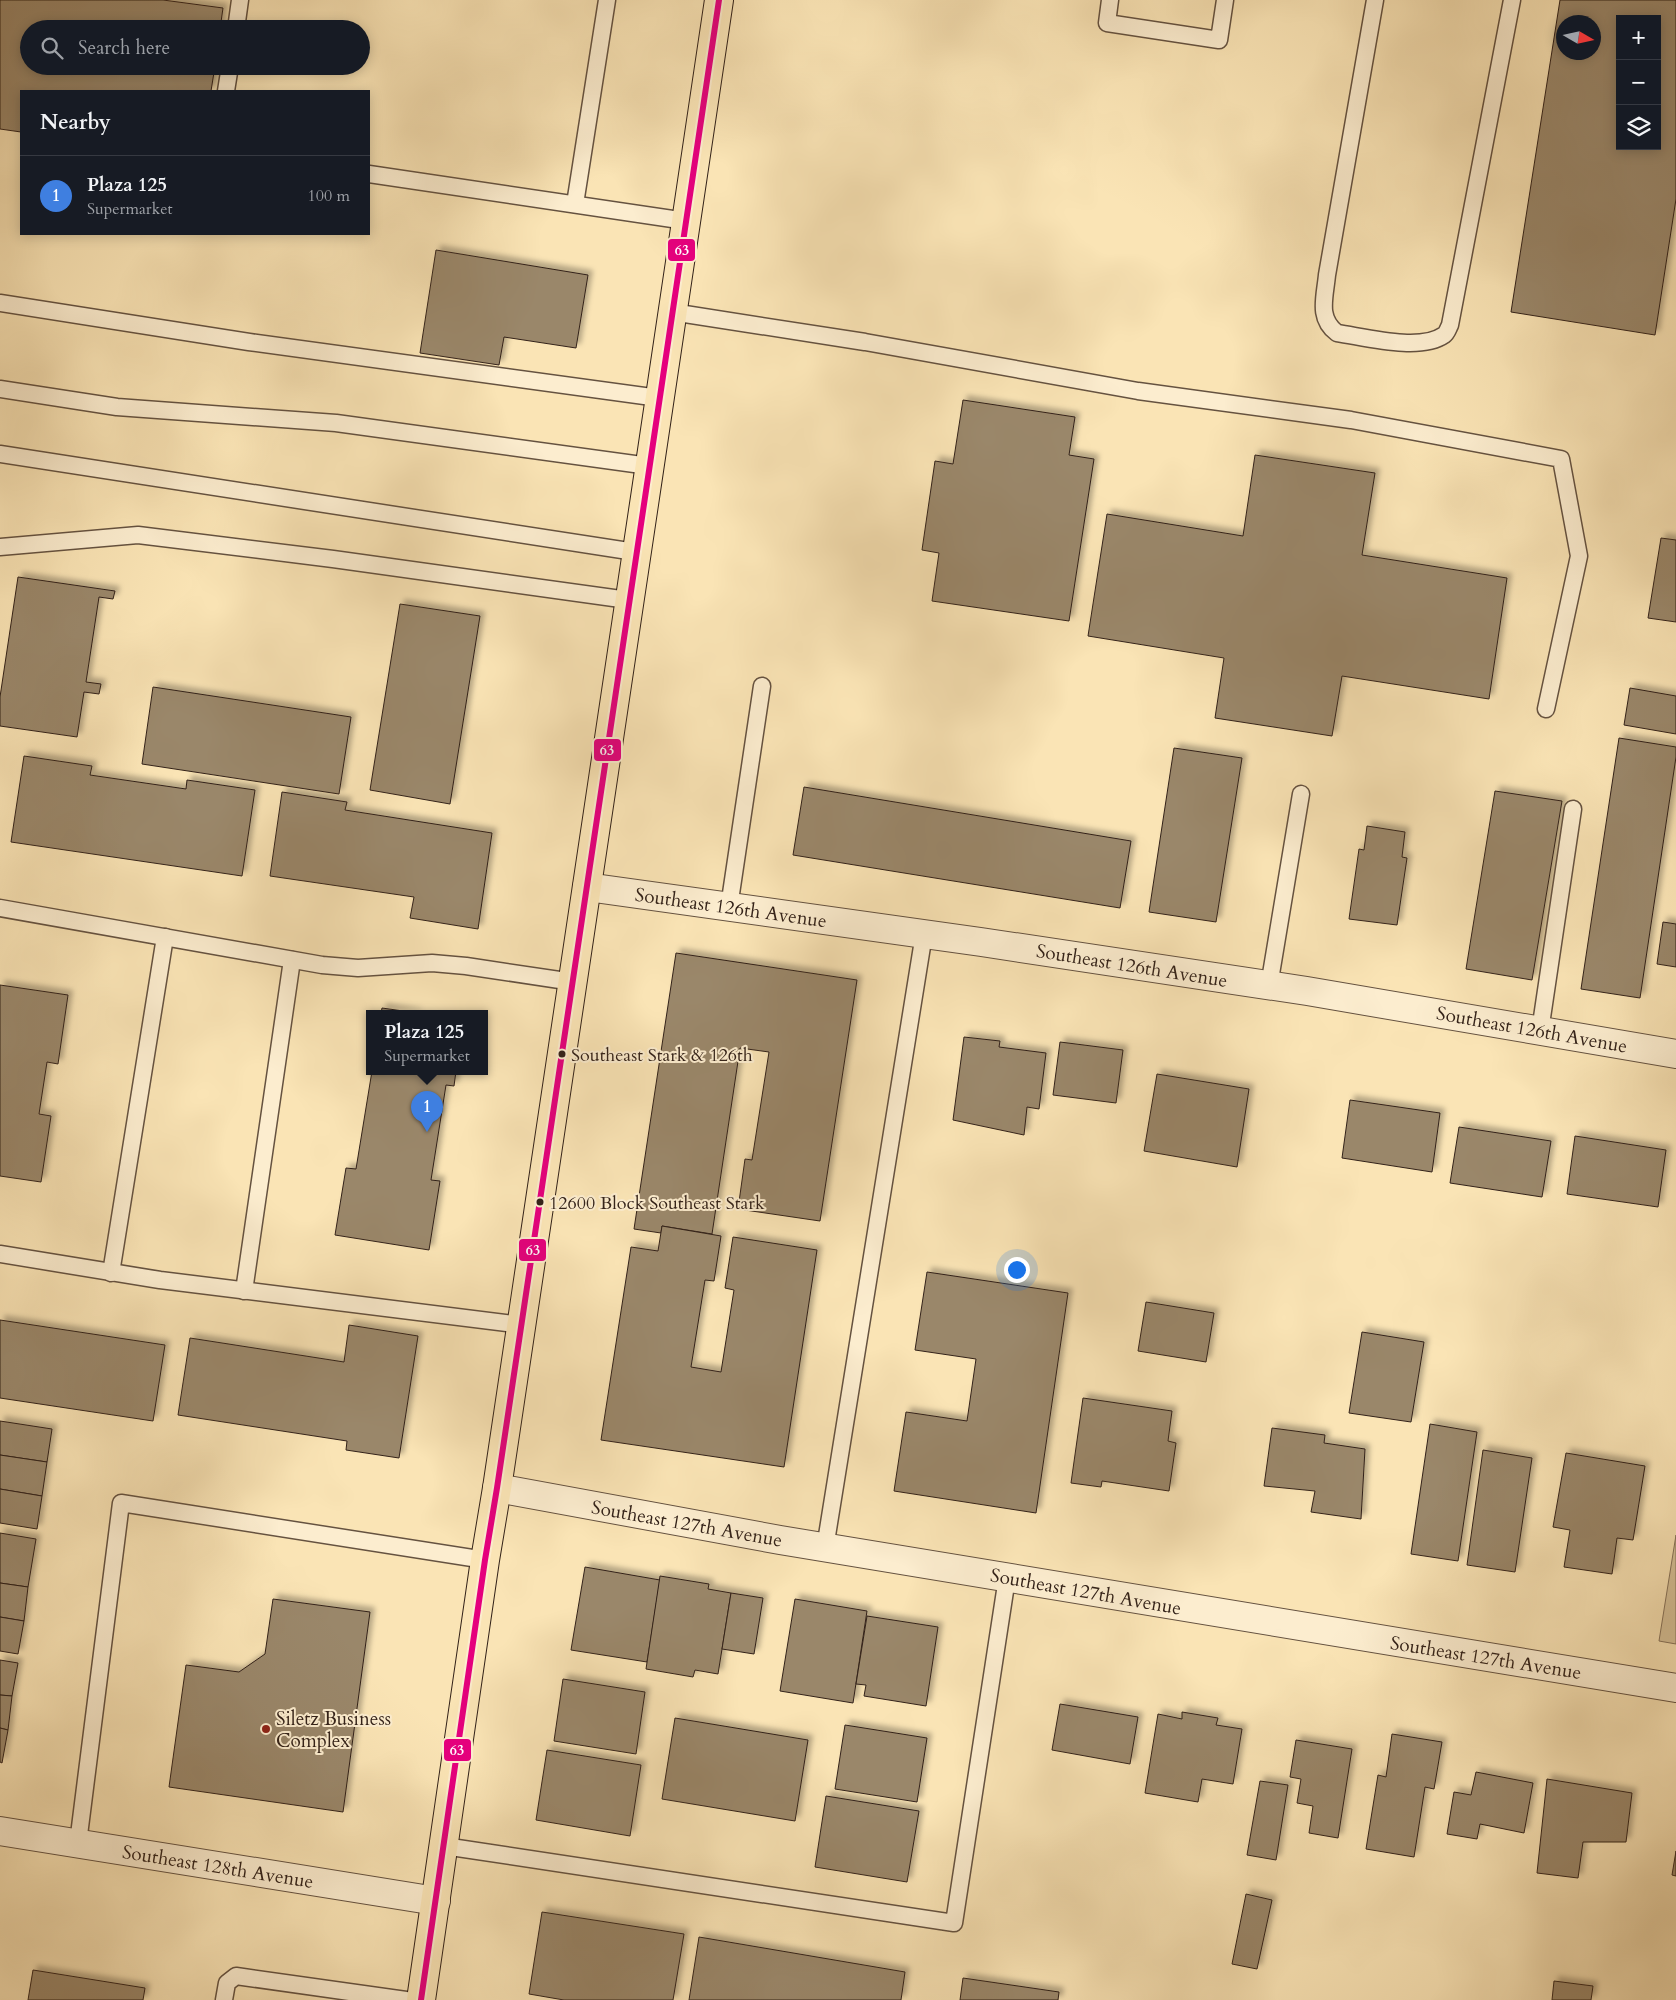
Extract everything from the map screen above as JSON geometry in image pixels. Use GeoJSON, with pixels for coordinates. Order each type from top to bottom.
{"type":"FeatureCollection","features":[{"type":"Feature","properties":{"kind":"main road"},"geometry":{"type":"LineString","coordinates":[[421,2000],[484,1560],[522,1325],[635,552],[719,0]]}},
{"type":"Feature","properties":{"kind":"street","name":"Southeast 126th Avenue"},"geometry":{"type":"LineString","coordinates":[[587,887],[924,934],[1269,986],[1676,1054]]}},
{"type":"Feature","properties":{"kind":"street","name":"Southeast 127th Avenue"},"geometry":{"type":"LineString","coordinates":[[497,1488],[825,1548],[1676,1688]]}},
{"type":"Feature","properties":{"kind":"street","name":"Southeast 128th Avenue"},"geometry":{"type":"LineString","coordinates":[[0,1831],[436,1902]]}},
{"type":"Feature","properties":{"kind":"lane"},"geometry":{"type":"LineString","coordinates":[[237,20],[240,0]]}},
{"type":"Feature","properties":{"kind":"lane"},"geometry":{"type":"LineString","coordinates":[[575,204],[607,0]]}},
{"type":"Feature","properties":{"kind":"lane"},"geometry":{"type":"LineString","coordinates":[[1110,0],[1107,23],[1219,40],[1225,0]]}},
{"type":"Feature","properties":{"kind":"lane"},"geometry":{"type":"LineString","coordinates":[[1375,0],[1327,275],[1323,311],[1328,326],[1337,333],[1411,343],[1432,341],[1445,334],[1450,325],[1512,0]]}},
{"type":"Feature","properties":{"kind":"lane"},"geometry":{"type":"LineString","coordinates":[[226,90],[229,75]]}},
{"type":"Feature","properties":{"kind":"lane"},"geometry":{"type":"LineString","coordinates":[[370,174],[686,220]]}},
{"type":"Feature","properties":{"kind":"lane"},"geometry":{"type":"LineString","coordinates":[[0,303],[248,342],[659,398]]}},
{"type":"Feature","properties":{"kind":"lane"},"geometry":{"type":"LineString","coordinates":[[672,312],[866,342],[1138,391],[1351,420],[1561,459],[1580,556],[1546,709]]}},
{"type":"Feature","properties":{"kind":"lane"},"geometry":{"type":"LineString","coordinates":[[0,389],[117,407],[336,423],[649,466]]}},
{"type":"Feature","properties":{"kind":"lane"},"geometry":{"type":"LineString","coordinates":[[0,454],[635,552]]}},
{"type":"Feature","properties":{"kind":"lane"},"geometry":{"type":"LineString","coordinates":[[0,547],[138,535],[333,559],[628,600]]}},
{"type":"Feature","properties":{"kind":"lane"},"geometry":{"type":"LineString","coordinates":[[729,907],[762,686]]}},
{"type":"Feature","properties":{"kind":"lane"},"geometry":{"type":"LineString","coordinates":[[1269,986],[1301,794]]}},
{"type":"Feature","properties":{"kind":"lane"},"geometry":{"type":"LineString","coordinates":[[1540,1031],[1573,809]]}},
{"type":"Feature","properties":{"kind":"lane"},"geometry":{"type":"LineString","coordinates":[[0,908],[292,960],[358,968],[432,963],[466,966],[573,982]]}},
{"type":"Feature","properties":{"kind":"lane"},"geometry":{"type":"LineString","coordinates":[[825,1548],[924,934]]}},
{"type":"Feature","properties":{"kind":"lane"},"geometry":{"type":"LineString","coordinates":[[111,1273],[165,937]]}},
{"type":"Feature","properties":{"kind":"lane"},"geometry":{"type":"LineString","coordinates":[[244,1291],[292,960]]}},
{"type":"Feature","properties":{"kind":"lane"},"geometry":{"type":"LineString","coordinates":[[0,1254],[111,1273],[522,1325]]}},
{"type":"Feature","properties":{"kind":"lane"},"geometry":{"type":"LineString","coordinates":[[78,1843],[121,1503],[484,1560]]}},
{"type":"Feature","properties":{"kind":"lane"},"geometry":{"type":"LineString","coordinates":[[444,1846],[954,1923],[1007,1578]]}},
{"type":"Feature","properties":{"kind":"lane"},"geometry":{"type":"LineString","coordinates":[[224,2000],[227,1983],[236,1976],[406,2000]]}},
{"type":"Feature","properties":{"kind":"shaded area"},"geometry":{"type":"Polygon","coordinates":[[[1676,1535],[1676,1644],[1659,1641],[1676,1535]]]}},
{"type":"Feature","properties":{"kind":"building"},"geometry":{"type":"Polygon","coordinates":[[[0,0],[163,0],[223,8],[221,20],[20,20],[20,75],[214,75],[211,90],[20,90],[20,132],[0,129],[0,0]]]}},
{"type":"Feature","properties":{"kind":"building"},"geometry":{"type":"Polygon","coordinates":[[[1560,0],[1676,0],[1676,199],[1655,335],[1511,312],[1556,25],[1556,60],[1601,60],[1601,15],[1558,15],[1560,0]]]}},
{"type":"Feature","properties":{"kind":"building"},"geometry":{"type":"Polygon","coordinates":[[[436,250],[588,275],[576,348],[504,337],[499,365],[420,353],[436,250]]]}},
{"type":"Feature","properties":{"kind":"building"},"geometry":{"type":"Polygon","coordinates":[[[963,400],[1075,417],[1069,455],[1094,459],[1069,621],[932,601],[939,553],[922,550],[935,461],[953,464],[963,400]]]}},
{"type":"Feature","properties":{"kind":"building"},"geometry":{"type":"Polygon","coordinates":[[[1255,455],[1375,473],[1362,555],[1507,578],[1489,699],[1342,676],[1332,736],[1215,718],[1224,658],[1088,636],[1107,514],[1243,536],[1255,455]]]}},
{"type":"Feature","properties":{"kind":"building"},"geometry":{"type":"Polygon","coordinates":[[[1661,538],[1676,540],[1676,622],[1648,618],[1661,538]]]}},
{"type":"Feature","properties":{"kind":"building"},"geometry":{"type":"Polygon","coordinates":[[[18,577],[115,591],[113,599],[99,597],[86,682],[101,684],[99,694],[84,692],[77,737],[0,726],[0,697],[18,577]]]}},
{"type":"Feature","properties":{"kind":"building"},"geometry":{"type":"Polygon","coordinates":[[[400,604],[480,616],[450,804],[370,790],[400,604]]]}},
{"type":"Feature","properties":{"kind":"building"},"geometry":{"type":"Polygon","coordinates":[[[153,687],[351,717],[339,794],[142,764],[153,687]]]}},
{"type":"Feature","properties":{"kind":"building"},"geometry":{"type":"Polygon","coordinates":[[[1630,688],[1676,696],[1676,734],[1624,725],[1630,688]]]}},
{"type":"Feature","properties":{"kind":"building"},"geometry":{"type":"Polygon","coordinates":[[[1619,738],[1676,747],[1640,998],[1581,989],[1619,738]]]}},
{"type":"Feature","properties":{"kind":"building"},"geometry":{"type":"Polygon","coordinates":[[[1174,748],[1242,758],[1216,922],[1149,912],[1174,748]]]}},
{"type":"Feature","properties":{"kind":"building"},"geometry":{"type":"Polygon","coordinates":[[[24,756],[92,766],[90,775],[186,789],[187,780],[255,790],[242,876],[11,842],[24,756]]]}},
{"type":"Feature","properties":{"kind":"building"},"geometry":{"type":"Polygon","coordinates":[[[804,787],[1131,841],[1120,908],[793,855],[804,787]]]}},
{"type":"Feature","properties":{"kind":"building"},"geometry":{"type":"Polygon","coordinates":[[[1495,791],[1562,801],[1532,980],[1466,969],[1495,791]]]}},
{"type":"Feature","properties":{"kind":"building"},"geometry":{"type":"Polygon","coordinates":[[[282,792],[347,802],[345,810],[492,833],[478,929],[410,918],[414,897],[270,876],[282,792]]]}},
{"type":"Feature","properties":{"kind":"building"},"geometry":{"type":"Polygon","coordinates":[[[1367,826],[1405,832],[1402,857],[1407,858],[1397,925],[1349,919],[1359,849],[1364,850],[1367,826]]]}},
{"type":"Feature","properties":{"kind":"building"},"geometry":{"type":"Polygon","coordinates":[[[1663,922],[1676,924],[1676,967],[1657,964],[1663,922]]]}},
{"type":"Feature","properties":{"kind":"building"},"geometry":{"type":"Polygon","coordinates":[[[676,953],[857,980],[820,1221],[738,1209],[745,1159],[752,1160],[769,1052],[740,1048],[712,1234],[662,1226],[661,1233],[634,1229],[676,953]]]}},
{"type":"Feature","properties":{"kind":"building"},"geometry":{"type":"Polygon","coordinates":[[[0,985],[68,995],[58,1064],[47,1062],[39,1114],[51,1116],[41,1182],[0,1176],[0,985]]]}},
{"type":"Feature","properties":{"kind":"building"},"geometry":{"type":"Polygon","coordinates":[[[964,1037],[1000,1041],[999,1047],[1046,1053],[1039,1109],[1027,1107],[1024,1135],[953,1120],[964,1037]]]}},
{"type":"Feature","properties":{"kind":"building"},"geometry":{"type":"Polygon","coordinates":[[[1060,1042],[1123,1050],[1116,1103],[1053,1095],[1060,1042]]]}},
{"type":"Feature","properties":{"kind":"building"},"geometry":{"type":"Polygon","coordinates":[[[1157,1074],[1249,1089],[1237,1167],[1144,1151],[1157,1074]]]}},
{"type":"Feature","properties":{"kind":"building"},"geometry":{"type":"Polygon","coordinates":[[[371,1075],[455,1075],[454,1086],[446,1085],[431,1180],[440,1181],[429,1250],[335,1235],[346,1168],[356,1169],[371,1075]]]}},
{"type":"Feature","properties":{"kind":"building"},"geometry":{"type":"Polygon","coordinates":[[[1350,1100],[1440,1113],[1432,1172],[1342,1158],[1350,1100]]]}},
{"type":"Feature","properties":{"kind":"building"},"geometry":{"type":"Polygon","coordinates":[[[1459,1127],[1551,1141],[1542,1197],[1450,1183],[1459,1127]]]}},
{"type":"Feature","properties":{"kind":"building"},"geometry":{"type":"Polygon","coordinates":[[[1575,1136],[1666,1150],[1658,1207],[1567,1194],[1575,1136]]]}},
{"type":"Feature","properties":{"kind":"building"},"geometry":{"type":"Polygon","coordinates":[[[662,1226],[721,1236],[714,1281],[705,1280],[691,1367],[721,1372],[734,1290],[725,1288],[733,1237],[817,1250],[784,1467],[601,1440],[631,1247],[658,1251],[662,1226]]]}},
{"type":"Feature","properties":{"kind":"building"},"geometry":{"type":"Polygon","coordinates":[[[927,1272],[1068,1293],[1036,1513],[894,1491],[906,1412],[967,1421],[976,1359],[915,1350],[927,1272]]]}},
{"type":"Feature","properties":{"kind":"building"},"geometry":{"type":"Polygon","coordinates":[[[1146,1302],[1214,1313],[1206,1362],[1138,1351],[1146,1302]]]}},
{"type":"Feature","properties":{"kind":"building"},"geometry":{"type":"Polygon","coordinates":[[[0,1320],[165,1345],[153,1421],[0,1398],[0,1320]]]}},
{"type":"Feature","properties":{"kind":"building"},"geometry":{"type":"Polygon","coordinates":[[[349,1325],[418,1336],[399,1458],[346,1450],[347,1441],[178,1415],[190,1338],[344,1362],[349,1325]]]}},
{"type":"Feature","properties":{"kind":"building"},"geometry":{"type":"Polygon","coordinates":[[[1362,1332],[1424,1342],[1411,1422],[1349,1413],[1362,1332]]]}},
{"type":"Feature","properties":{"kind":"building"},"geometry":{"type":"Polygon","coordinates":[[[1083,1398],[1172,1411],[1168,1441],[1176,1443],[1169,1491],[1102,1481],[1101,1487],[1071,1483],[1083,1398]]]}},
{"type":"Feature","properties":{"kind":"building"},"geometry":{"type":"Polygon","coordinates":[[[0,1421],[52,1429],[47,1462],[0,1455],[0,1421]]]}},
{"type":"Feature","properties":{"kind":"building"},"geometry":{"type":"Polygon","coordinates":[[[1430,1424],[1477,1432],[1458,1561],[1411,1554],[1430,1424]]]}},
{"type":"Feature","properties":{"kind":"building"},"geometry":{"type":"Polygon","coordinates":[[[1272,1428],[1325,1435],[1324,1443],[1365,1449],[1361,1519],[1311,1512],[1315,1491],[1264,1486],[1272,1428]]]}},
{"type":"Feature","properties":{"kind":"building"},"geometry":{"type":"Polygon","coordinates":[[[1483,1450],[1532,1458],[1515,1572],[1467,1565],[1483,1450]]]}},
{"type":"Feature","properties":{"kind":"building"},"geometry":{"type":"Polygon","coordinates":[[[1566,1453],[1645,1466],[1633,1540],[1617,1538],[1612,1574],[1564,1567],[1570,1530],[1553,1527],[1566,1453]]]}},
{"type":"Feature","properties":{"kind":"building"},"geometry":{"type":"Polygon","coordinates":[[[0,1455],[47,1462],[42,1496],[0,1489],[0,1455]]]}},
{"type":"Feature","properties":{"kind":"building"},"geometry":{"type":"Polygon","coordinates":[[[0,1489],[42,1496],[37,1529],[0,1523],[0,1489]]]}},
{"type":"Feature","properties":{"kind":"building"},"geometry":{"type":"Polygon","coordinates":[[[0,1533],[36,1539],[28,1587],[0,1583],[0,1533]]]}},
{"type":"Feature","properties":{"kind":"building"},"geometry":{"type":"Polygon","coordinates":[[[585,1567],[660,1580],[647,1662],[571,1650],[585,1567]]]}},
{"type":"Feature","properties":{"kind":"building"},"geometry":{"type":"Polygon","coordinates":[[[660,1576],[709,1584],[708,1589],[731,1593],[718,1674],[695,1670],[693,1677],[646,1669],[660,1576]]]}},
{"type":"Feature","properties":{"kind":"building"},"geometry":{"type":"Polygon","coordinates":[[[0,1583],[28,1587],[24,1621],[0,1617],[0,1583]]]}},
{"type":"Feature","properties":{"kind":"building"},"geometry":{"type":"Polygon","coordinates":[[[731,1593],[763,1598],[754,1654],[722,1649],[731,1593]]]}},
{"type":"Feature","properties":{"kind":"building","name":"Siletz Business Complex"},"geometry":{"type":"Polygon","coordinates":[[[273,1599],[370,1612],[343,1812],[169,1787],[186,1665],[239,1672],[265,1654],[273,1599]]]}},
{"type":"Feature","properties":{"kind":"building"},"geometry":{"type":"Polygon","coordinates":[[[795,1599],[867,1611],[853,1703],[780,1691],[795,1599]]]}},
{"type":"Feature","properties":{"kind":"building"},"geometry":{"type":"Polygon","coordinates":[[[867,1616],[938,1627],[926,1706],[864,1696],[866,1685],[856,1684],[867,1616]]]}},
{"type":"Feature","properties":{"kind":"building"},"geometry":{"type":"Polygon","coordinates":[[[0,1617],[24,1621],[18,1654],[0,1651],[0,1617]]]}},
{"type":"Feature","properties":{"kind":"building"},"geometry":{"type":"Polygon","coordinates":[[[0,1660],[18,1663],[12,1696],[0,1695],[0,1660]]]}},
{"type":"Feature","properties":{"kind":"building"},"geometry":{"type":"Polygon","coordinates":[[[563,1679],[645,1692],[636,1754],[554,1741],[563,1679]]]}},
{"type":"Feature","properties":{"kind":"building"},"geometry":{"type":"Polygon","coordinates":[[[0,1695],[12,1696],[8,1730],[0,1728],[0,1695]]]}},
{"type":"Feature","properties":{"kind":"building"},"geometry":{"type":"Polygon","coordinates":[[[1060,1704],[1138,1717],[1130,1764],[1052,1750],[1060,1704]]]}},
{"type":"Feature","properties":{"kind":"building"},"geometry":{"type":"Polygon","coordinates":[[[1182,1712],[1218,1718],[1216,1725],[1242,1729],[1233,1784],[1202,1779],[1198,1802],[1145,1793],[1158,1714],[1182,1719],[1182,1712]]]}},
{"type":"Feature","properties":{"kind":"building"},"geometry":{"type":"Polygon","coordinates":[[[675,1718],[808,1740],[795,1821],[662,1799],[675,1718]]]}},
{"type":"Feature","properties":{"kind":"building"},"geometry":{"type":"Polygon","coordinates":[[[845,1725],[927,1738],[917,1802],[835,1789],[845,1725]]]}},
{"type":"Feature","properties":{"kind":"building"},"geometry":{"type":"Polygon","coordinates":[[[0,1728],[8,1730],[2,1763],[0,1762],[0,1728]]]}},
{"type":"Feature","properties":{"kind":"building"},"geometry":{"type":"Polygon","coordinates":[[[1392,1734],[1442,1742],[1434,1789],[1425,1787],[1414,1857],[1366,1849],[1378,1775],[1386,1777],[1392,1734]]]}},
{"type":"Feature","properties":{"kind":"building"},"geometry":{"type":"Polygon","coordinates":[[[1296,1740],[1352,1749],[1338,1838],[1309,1833],[1313,1806],[1297,1803],[1301,1779],[1290,1777],[1296,1740]]]}},
{"type":"Feature","properties":{"kind":"building"},"geometry":{"type":"Polygon","coordinates":[[[547,1750],[641,1765],[630,1836],[536,1820],[547,1750]]]}},
{"type":"Feature","properties":{"kind":"building"},"geometry":{"type":"Polygon","coordinates":[[[1476,1772],[1533,1783],[1524,1833],[1480,1824],[1477,1839],[1447,1834],[1454,1792],[1471,1795],[1476,1772]]]}},
{"type":"Feature","properties":{"kind":"building"},"geometry":{"type":"Polygon","coordinates":[[[1547,1779],[1632,1793],[1626,1842],[1583,1842],[1578,1878],[1537,1873],[1547,1779]]]}},
{"type":"Feature","properties":{"kind":"building"},"geometry":{"type":"Polygon","coordinates":[[[1260,1781],[1288,1785],[1276,1860],[1247,1855],[1260,1781]]]}},
{"type":"Feature","properties":{"kind":"building"},"geometry":{"type":"Polygon","coordinates":[[[826,1796],[919,1811],[907,1882],[815,1867],[826,1796]]]}},
{"type":"Feature","properties":{"kind":"building"},"geometry":{"type":"Polygon","coordinates":[[[1676,1851],[1676,1876],[1672,1875],[1676,1851]]]}},
{"type":"Feature","properties":{"kind":"building"},"geometry":{"type":"Polygon","coordinates":[[[1246,1894],[1272,1900],[1257,1969],[1232,1964],[1246,1894]]]}},
{"type":"Feature","properties":{"kind":"building"},"geometry":{"type":"Polygon","coordinates":[[[542,1912],[684,1934],[673,2000],[564,2000],[529,1994],[542,1912]]]}},
{"type":"Feature","properties":{"kind":"building"},"geometry":{"type":"Polygon","coordinates":[[[699,1937],[905,1972],[901,2000],[689,2000],[699,1937]]]}},
{"type":"Feature","properties":{"kind":"building"},"geometry":{"type":"Polygon","coordinates":[[[33,1970],[145,1988],[143,2000],[28,2000],[33,1970]]]}},
{"type":"Feature","properties":{"kind":"building"},"geometry":{"type":"Polygon","coordinates":[[[963,1978],[1059,1992],[1058,2000],[960,2000],[963,1978]]]}},
{"type":"Feature","properties":{"kind":"building"},"geometry":{"type":"Polygon","coordinates":[[[1554,1981],[1593,1986],[1591,2000],[1552,2000],[1554,1981]]]}},
{"type":"Feature","properties":{"kind":"transit line","name":"63"},"geometry":{"type":"LineString","coordinates":[[421,2000],[485,1560],[719,0]]}},
{"type":"Feature","properties":{"kind":"place","name":"Southeast Stark & 126th"},"geometry":{"type":"Point","coordinates":[562,1054]}},
{"type":"Feature","properties":{"kind":"place","name":"Plaza 125"},"geometry":{"type":"Point","coordinates":[427,1132]}},
{"type":"Feature","properties":{"kind":"place","name":"12600 Block Southeast Stark"},"geometry":{"type":"Point","coordinates":[540,1202]}},
{"type":"Feature","properties":{"kind":"place","name":"Siletz Business Complex"},"geometry":{"type":"Point","coordinates":[266,1729]}}]}
